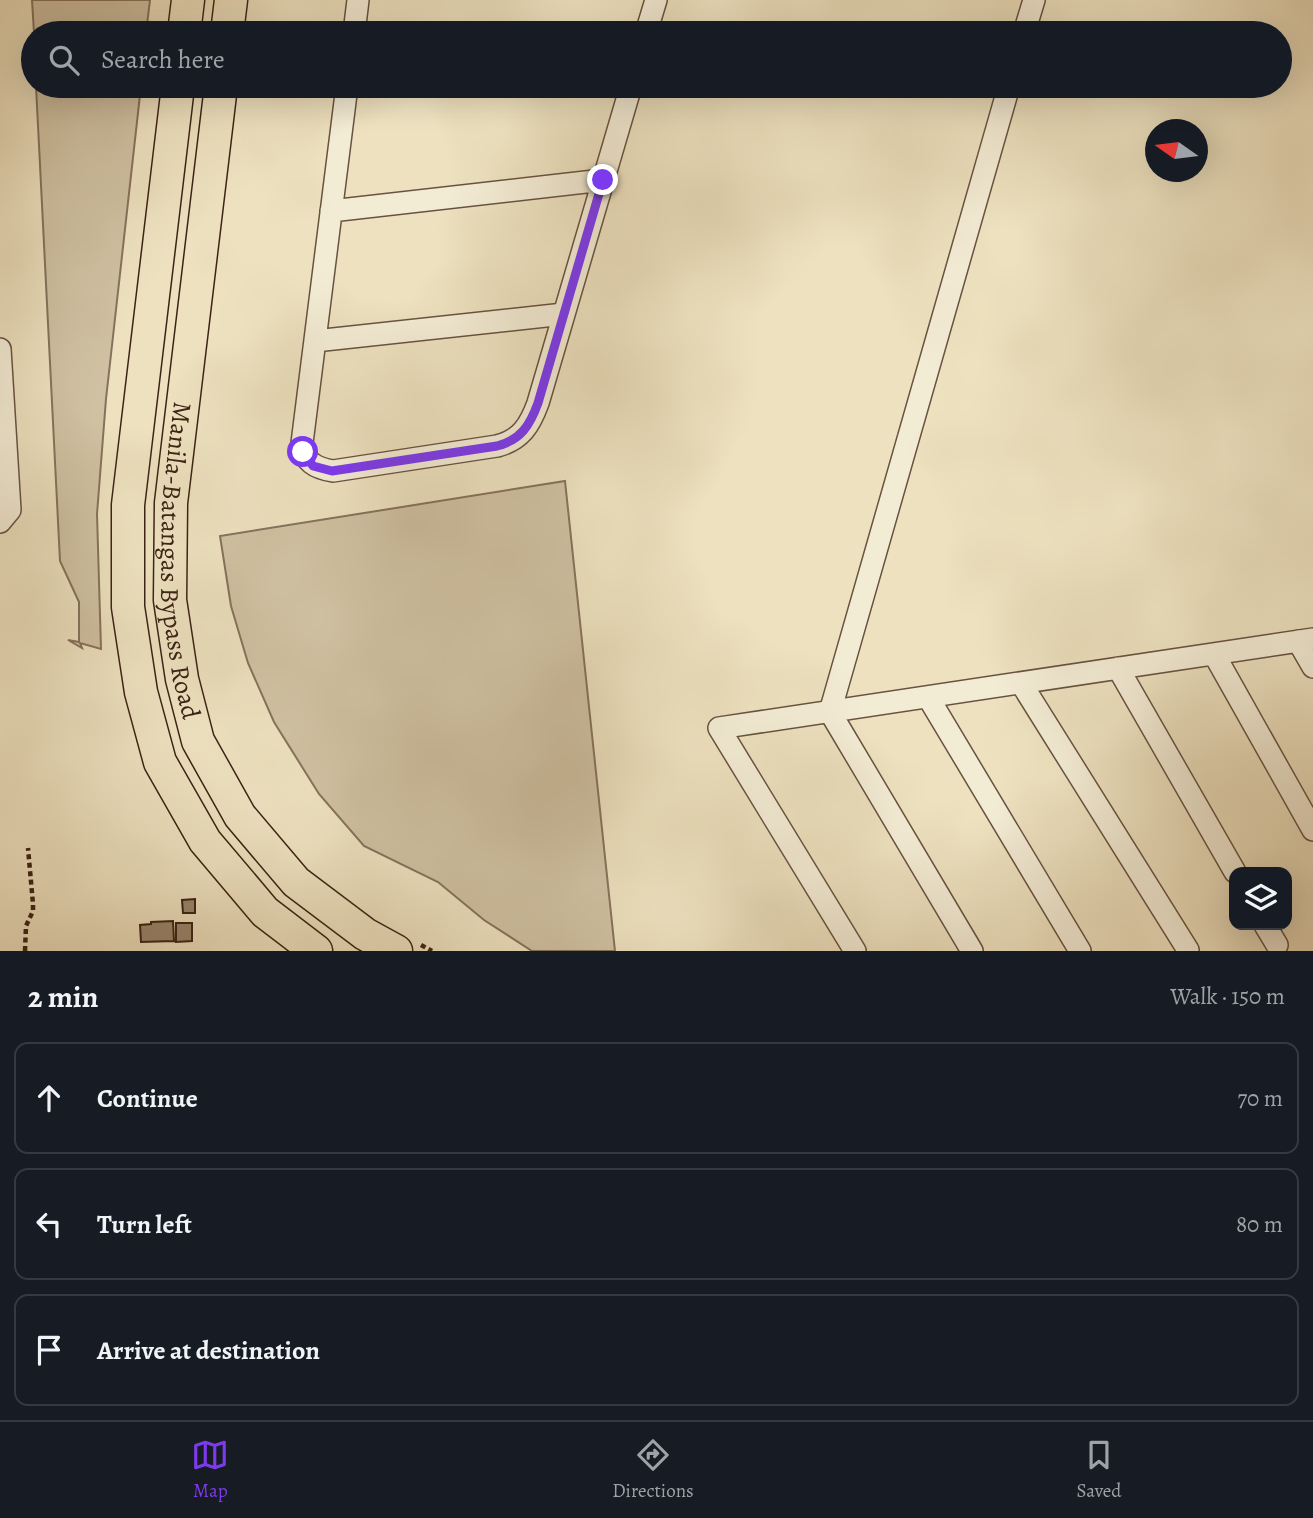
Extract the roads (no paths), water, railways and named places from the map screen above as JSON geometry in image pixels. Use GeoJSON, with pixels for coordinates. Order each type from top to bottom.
{"type":"FeatureCollection","features":[{"type":"Feature","properties":{"kind":"highway"},"geometry":{"type":"LineString","coordinates":[[185,21],[188,0]]}},
{"type":"Feature","properties":{"kind":"highway"},"geometry":{"type":"LineString","coordinates":[[228,21],[231,0]]}},
{"type":"Feature","properties":{"kind":"highway","name":"Manila-Batangas Bypass Road"},"geometry":{"type":"LineString","coordinates":[[177,98],[128,505],[128,607],[141,692],[160,762],[205,841],[265,912],[316,951]]}},
{"type":"Feature","properties":{"kind":"highway","name":"Manila-Batangas Bypass Road"},"geometry":{"type":"LineString","coordinates":[[219,98],[171,503],[170,600],[182,678],[198,741],[240,816],[296,882],[365,934],[403,945]]}},
{"type":"Feature","properties":{"kind":"street"},"geometry":{"type":"LineString","coordinates":[[355,21],[358,0]]}},
{"type":"Feature","properties":{"kind":"street"},"geometry":{"type":"LineString","coordinates":[[650,21],[656,0]]}},
{"type":"Feature","properties":{"kind":"street"},"geometry":{"type":"LineString","coordinates":[[1028,21],[1034,0]]}},
{"type":"Feature","properties":{"kind":"street"},"geometry":{"type":"LineString","coordinates":[[345,98],[302,443],[303,452],[313,466],[332,471],[497,446],[516,438],[528,425],[538,403],[627,98]]}},
{"type":"Feature","properties":{"kind":"street"},"geometry":{"type":"LineString","coordinates":[[972,951],[830,712],[1006,98]]}},
{"type":"Feature","properties":{"kind":"street"},"geometry":{"type":"LineString","coordinates":[[331,211],[603,180]]}},
{"type":"Feature","properties":{"kind":"street"},"geometry":{"type":"LineString","coordinates":[[315,341],[564,314]]}},
{"type":"Feature","properties":{"kind":"street"},"geometry":{"type":"LineString","coordinates":[[0,349],[10,510],[0,522]]}},
{"type":"Feature","properties":{"kind":"street"},"geometry":{"type":"LineString","coordinates":[[855,951],[719,728],[1306,640],[1313,667]]}},
{"type":"Feature","properties":{"kind":"street"},"geometry":{"type":"LineString","coordinates":[[1214,654],[1313,830]]}},
{"type":"Feature","properties":{"kind":"street"},"geometry":{"type":"LineString","coordinates":[[1118,668],[1232,867]]}},
{"type":"Feature","properties":{"kind":"street"},"geometry":{"type":"LineString","coordinates":[[1021,683],[1188,950]]}},
{"type":"Feature","properties":{"kind":"street"},"geometry":{"type":"LineString","coordinates":[[928,697],[1080,951]]}},
{"type":"Feature","properties":{"kind":"street"},"geometry":{"type":"LineString","coordinates":[[1268,930],[1277,944]]}}]}
